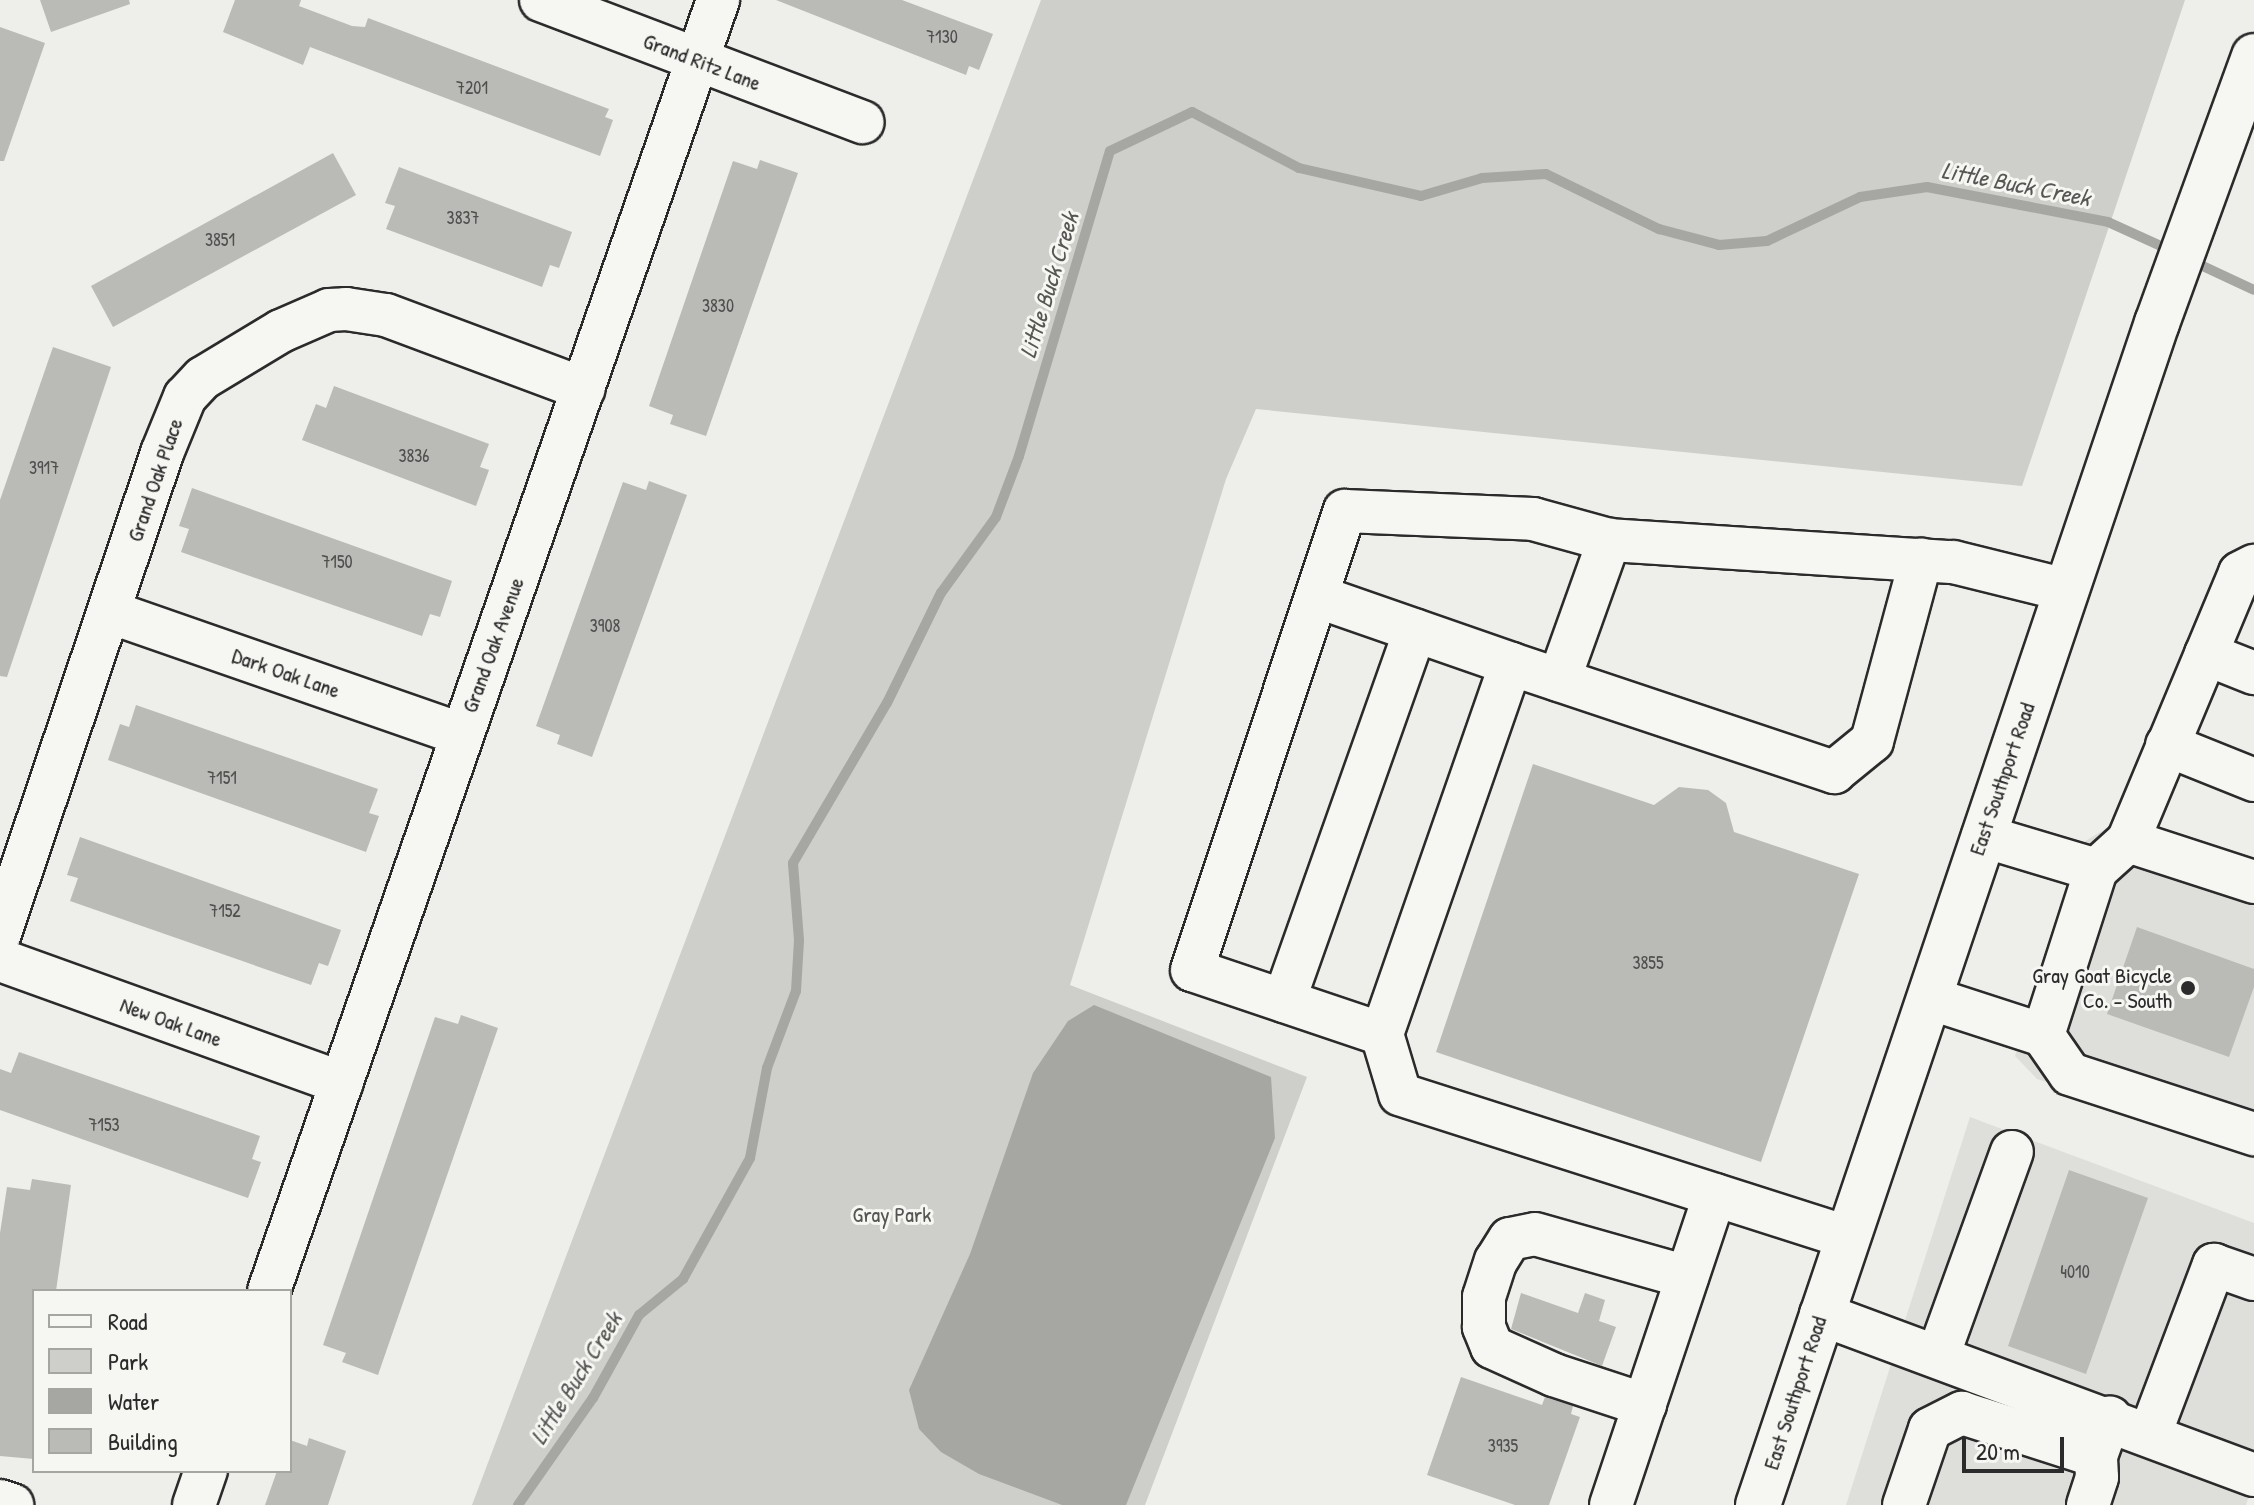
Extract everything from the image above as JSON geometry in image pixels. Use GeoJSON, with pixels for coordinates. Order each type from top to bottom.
{"type":"FeatureCollection","features":[{"type":"Feature","properties":{"kind":"main road","name":"East Southport Road"},"geometry":{"type":"LineString","coordinates":[[1758,1505],[2157,323],[2254,56]]}},
{"type":"Feature","properties":{"kind":"street","name":"Grand Ritz Lane"},"geometry":{"type":"LineString","coordinates":[[541,0],[863,122]]}},
{"type":"Feature","properties":{"kind":"street","name":"Grand Oak Avenue"},"geometry":{"type":"LineString","coordinates":[[270,1289],[718,0]]}},
{"type":"Feature","properties":{"kind":"street","name":"Grand Oak Place"},"geometry":{"type":"LineString","coordinates":[[0,933],[185,397],[229,359],[329,310],[364,310],[584,389]]}},
{"type":"Feature","properties":{"kind":"street"},"geometry":{"type":"LineString","coordinates":[[1382,1034],[1192,970],[1319,597],[1345,511],[1533,519],[1609,540],[1953,562],[2066,590]]}},
{"type":"Feature","properties":{"kind":"street"},"geometry":{"type":"LineString","coordinates":[[1559,680],[1609,540]]}},
{"type":"Feature","properties":{"kind":"street"},"geometry":{"type":"LineString","coordinates":[[1319,597],[1834,772],[1872,741],[1921,560]]}},
{"type":"Feature","properties":{"kind":"street"},"geometry":{"type":"LineString","coordinates":[[2043,1035],[2096,870],[2128,841],[2240,573],[2254,566]]}},
{"type":"Feature","properties":{"kind":"street","name":"Dark Oak Lane"},"geometry":{"type":"LineString","coordinates":[[110,612],[461,734]]}},
{"type":"Feature","properties":{"kind":"street"},"geometry":{"type":"LineString","coordinates":[[1284,1001],[1415,631]]}},
{"type":"Feature","properties":{"kind":"street"},"geometry":{"type":"LineString","coordinates":[[2206,654],[2254,673]]}},
{"type":"Feature","properties":{"kind":"street"},"geometry":{"type":"LineString","coordinates":[[1511,664],[1382,1034],[1400,1094],[1847,1237]]}},
{"type":"Feature","properties":{"kind":"street"},"geometry":{"type":"LineString","coordinates":[[2167,745],[2254,780]]}},
{"type":"Feature","properties":{"kind":"street"},"geometry":{"type":"LineString","coordinates":[[1983,836],[2096,870]]}},
{"type":"Feature","properties":{"kind":"street"},"geometry":{"type":"LineString","coordinates":[[2128,841],[2254,882]]}},
{"type":"Feature","properties":{"kind":"street","name":"New Oak Lane"},"geometry":{"type":"LineString","coordinates":[[0,960],[341,1083]]}},
{"type":"Feature","properties":{"kind":"street"},"geometry":{"type":"LineString","coordinates":[[1929,998],[2043,1035],[2070,1074],[2251,1125]]}},
{"type":"Feature","properties":{"kind":"street"},"geometry":{"type":"LineString","coordinates":[[1938,1356],[2012,1152]]}},
{"type":"Feature","properties":{"kind":"street"},"geometry":{"type":"LineString","coordinates":[[1611,1505],[1715,1195]]}},
{"type":"Feature","properties":{"kind":"street"},"geometry":{"type":"LineString","coordinates":[[1645,1405],[1554,1375],[1492,1347],[1484,1327],[1488,1285],[1510,1239],[1535,1234],[1687,1277]]}},
{"type":"Feature","properties":{"kind":"street"},"geometry":{"type":"LineString","coordinates":[[2150,1434],[2214,1265],[2254,1279]]}},
{"type":"Feature","properties":{"kind":"street"},"geometry":{"type":"LineString","coordinates":[[1821,1314],[2110,1417],[2247,1476]]}},
{"type":"Feature","properties":{"kind":"street"},"geometry":{"type":"LineString","coordinates":[[1904,1505],[1930,1429],[1962,1413],[2096,1456]]}},
{"type":"Feature","properties":{"kind":"street"},"geometry":{"type":"LineString","coordinates":[[2088,1505],[2097,1477],[2096,1456],[2110,1417]]}},
{"type":"Feature","properties":{"kind":"street"},"geometry":{"type":"LineString","coordinates":[[194,1505],[205,1473]]}},
{"type":"Feature","properties":{"kind":"street"},"geometry":{"type":"LineString","coordinates":[[0,1501],[12,1505]]}},
{"type":"Feature","properties":{"kind":"shaded area"},"geometry":{"type":"Polygon","coordinates":[[[2115,823],[2254,874],[2254,1150],[2037,1079],[2015,1056],[2082,843],[2115,823]]]}},
{"type":"Feature","properties":{"kind":"shaded area"},"geometry":{"type":"Polygon","coordinates":[[[1970,1117],[2254,1223],[2254,1480],[2246,1505],[1846,1505],[1970,1117]]]}},
{"type":"Feature","properties":{"kind":"green space","name":"Gray Park"},"geometry":{"type":"Polygon","coordinates":[[[1041,0],[2185,0],[2022,486],[1256,409],[1226,479],[1070,985],[1307,1077],[1145,1505],[472,1505],[1041,0]]]}},
{"type":"Feature","properties":{"kind":"water"},"geometry":{"type":"Polygon","coordinates":[[[1094,1005],[1271,1077],[1275,1138],[1126,1505],[1062,1505],[979,1474],[941,1452],[919,1429],[909,1390],[970,1254],[1033,1073],[1068,1021],[1094,1005]]]}},
{"type":"Feature","properties":{"kind":"building"},"geometry":{"type":"Polygon","coordinates":[[[40,0],[129,0],[130,4],[51,32],[40,0]]]}},
{"type":"Feature","properties":{"kind":"building"},"geometry":{"type":"Polygon","coordinates":[[[235,0],[301,0],[299,6],[352,26],[365,27],[368,18],[609,109],[605,117],[613,120],[600,156],[310,47],[303,65],[223,32],[235,0]]]}},
{"type":"Feature","properties":{"kind":"building"},"geometry":{"type":"Polygon","coordinates":[[[776,0],[902,0],[993,34],[979,70],[969,66],[966,75],[776,0]]]}},
{"type":"Feature","properties":{"kind":"building"},"geometry":{"type":"Polygon","coordinates":[[[0,27],[45,43],[4,161],[0,161],[0,27]]]}},
{"type":"Feature","properties":{"kind":"building"},"geometry":{"type":"Polygon","coordinates":[[[333,153],[356,195],[113,327],[91,286],[333,153]]]}},
{"type":"Feature","properties":{"kind":"building"},"geometry":{"type":"Polygon","coordinates":[[[760,160],[798,173],[706,436],[670,424],[673,415],[649,406],[733,161],[757,169],[760,160]]]}},
{"type":"Feature","properties":{"kind":"building"},"geometry":{"type":"Polygon","coordinates":[[[399,167],[572,232],[559,268],[550,265],[542,287],[386,229],[395,206],[385,203],[399,167]]]}},
{"type":"Feature","properties":{"kind":"building"},"geometry":{"type":"Polygon","coordinates":[[[53,347],[111,367],[7,677],[0,676],[0,500],[53,347]]]}},
{"type":"Feature","properties":{"kind":"building"},"geometry":{"type":"Polygon","coordinates":[[[334,386],[489,444],[480,467],[489,470],[476,506],[302,440],[316,404],[326,408],[334,386]]]}},
{"type":"Feature","properties":{"kind":"building"},"geometry":{"type":"Polygon","coordinates":[[[649,481],[687,495],[592,757],[557,744],[560,735],[536,726],[623,482],[646,490],[649,481]]]}},
{"type":"Feature","properties":{"kind":"building"},"geometry":{"type":"Polygon","coordinates":[[[192,488],[452,581],[440,617],[430,614],[422,636],[181,552],[189,529],[179,526],[192,488]]]}},
{"type":"Feature","properties":{"kind":"building"},"geometry":{"type":"Polygon","coordinates":[[[136,705],[378,789],[369,813],[379,816],[366,852],[108,760],[120,724],[129,727],[136,705]]]}},
{"type":"Feature","properties":{"kind":"building"},"geometry":{"type":"Polygon","coordinates":[[[1533,764],[1654,805],[1679,787],[1708,790],[1726,803],[1734,832],[1859,874],[1761,1162],[1436,1052],[1533,764]]]}},
{"type":"Feature","properties":{"kind":"building"},"geometry":{"type":"Polygon","coordinates":[[[80,837],[341,930],[328,966],[319,963],[311,985],[70,901],[78,878],[67,875],[80,837]]]}},
{"type":"Feature","properties":{"kind":"building"},"geometry":{"type":"Polygon","coordinates":[[[2137,927],[2254,969],[2254,987],[2229,1057],[2107,1014],[2137,927]]]}},
{"type":"Feature","properties":{"kind":"building"},"geometry":{"type":"Polygon","coordinates":[[[461,1015],[498,1028],[378,1375],[342,1362],[346,1353],[323,1345],[435,1017],[458,1024],[461,1015]]]}},
{"type":"Feature","properties":{"kind":"building"},"geometry":{"type":"Polygon","coordinates":[[[19,1052],[260,1136],[252,1159],[261,1162],[248,1198],[0,1110],[0,1069],[11,1073],[19,1052]]]}},
{"type":"Feature","properties":{"kind":"building"},"geometry":{"type":"Polygon","coordinates":[[[2069,1170],[2148,1198],[2086,1374],[2008,1346],[2069,1170]]]}},
{"type":"Feature","properties":{"kind":"building"},"geometry":{"type":"Polygon","coordinates":[[[32,1179],[71,1185],[56,1289],[32,1289],[32,1459],[0,1456],[0,1233],[7,1187],[30,1190],[32,1179]]]}},
{"type":"Feature","properties":{"kind":"building"},"geometry":{"type":"Polygon","coordinates":[[[1521,1293],[1578,1313],[1585,1293],[1605,1300],[1599,1321],[1616,1327],[1602,1366],[1511,1329],[1521,1293]]]}},
{"type":"Feature","properties":{"kind":"building"},"geometry":{"type":"Polygon","coordinates":[[[1461,1377],[1542,1405],[1545,1397],[1573,1406],[1571,1414],[1580,1417],[1549,1505],[1515,1505],[1427,1475],[1461,1377]]]}},
{"type":"Feature","properties":{"kind":"building"},"geometry":{"type":"Polygon","coordinates":[[[309,1438],[346,1451],[328,1505],[265,1505],[276,1473],[292,1473],[292,1441],[307,1446],[309,1438]]]}},
{"type":"Feature","properties":{"kind":"waterway","name":"Little Buck Creek"},"geometry":{"type":"LineString","coordinates":[[518,1505],[593,1398],[639,1315],[683,1279],[750,1158],[767,1068],[796,991],[799,940],[793,863],[887,703],[941,593],[996,517],[1019,456],[1110,151],[1192,112],[1299,168],[1421,196],[1482,178],[1546,174],[1659,229],[1719,245],[1767,241],[1860,197],[1927,187],[2108,222],[2174,252]]}},
{"type":"Feature","properties":{"kind":"waterway","name":"Little Buck Creek"},"geometry":{"type":"LineString","coordinates":[[2192,261],[2254,290]]}},
{"type":"Feature","properties":{"kind":"place","name":"Gray Goat Bicycle Co. - South"},"geometry":{"type":"Point","coordinates":[2188,988]}}]}
